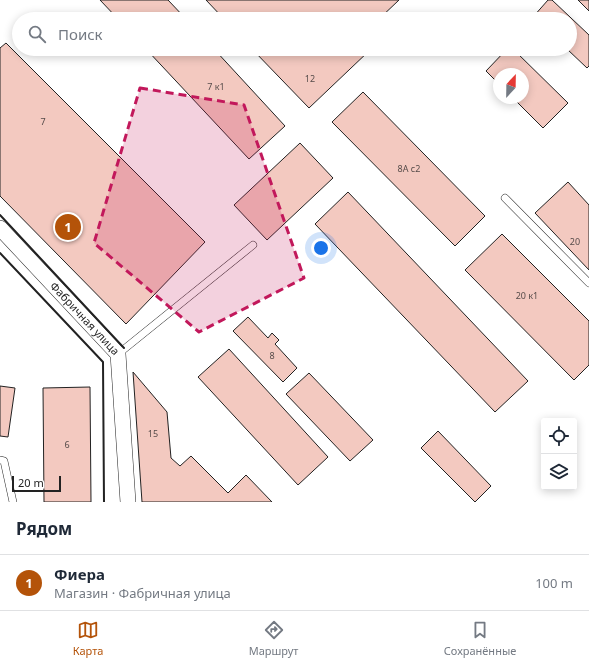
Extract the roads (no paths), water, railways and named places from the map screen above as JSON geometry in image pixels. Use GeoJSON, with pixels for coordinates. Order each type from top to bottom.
{"type":"FeatureCollection","features":[{"type":"Feature","properties":{"kind":"street","name":"Фабричная улица"},"geometry":{"type":"LineString","coordinates":[[0,228],[122,357],[128,502]]}},
{"type":"Feature","properties":{"kind":"lane"},"geometry":{"type":"LineString","coordinates":[[505,198],[589,283]]}},
{"type":"Feature","properties":{"kind":"lane"},"geometry":{"type":"LineString","coordinates":[[122,357],[253,245]]}},
{"type":"Feature","properties":{"kind":"lane"},"geometry":{"type":"LineString","coordinates":[[0,460],[4,461],[13,502]]}},
{"type":"Feature","properties":{"kind":"place","name":"Фиера"},"geometry":{"type":"Point","coordinates":[68,227]}}]}
